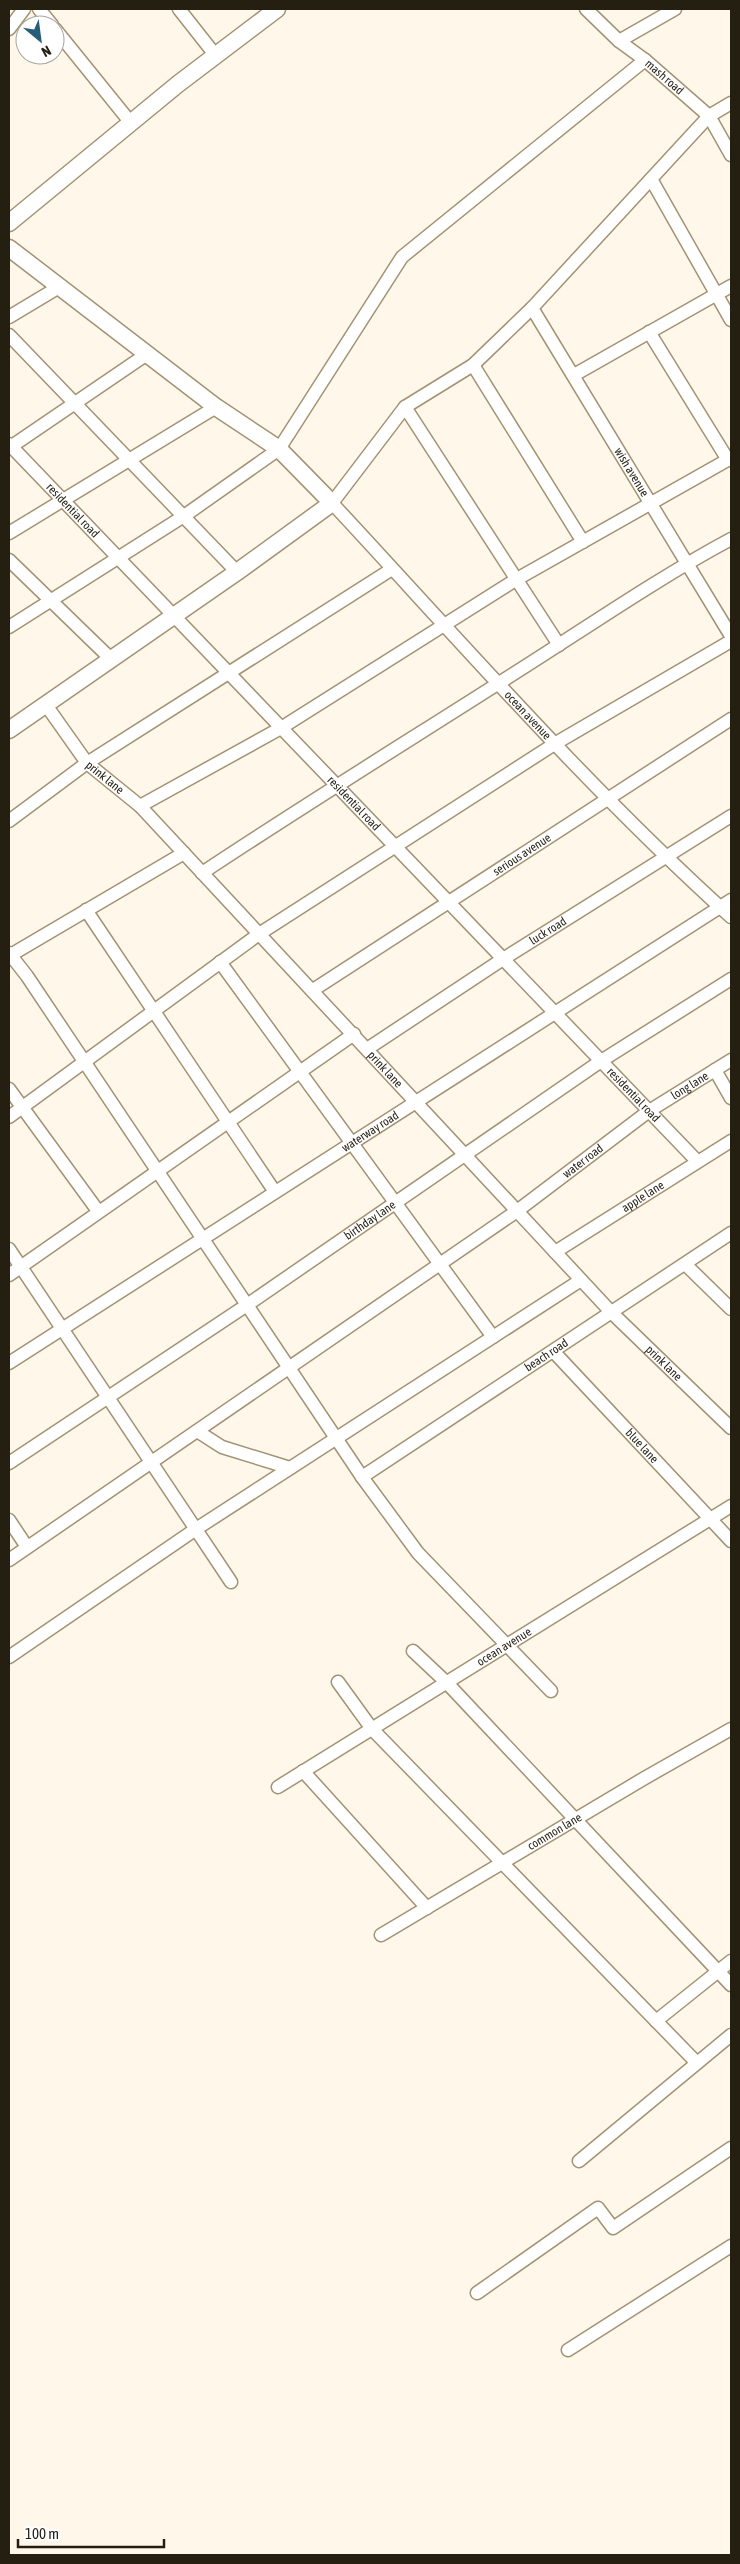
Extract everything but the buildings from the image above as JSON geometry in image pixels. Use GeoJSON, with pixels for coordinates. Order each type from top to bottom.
{"type":"FeatureCollection","features":[{"type":"Feature","properties":{"kind":"main road"},"geometry":{"type":"LineString","coordinates":[[9,223],[131,123],[277,9]]}},
{"type":"Feature","properties":{"kind":"main road"},"geometry":{"type":"LineString","coordinates":[[9,248],[216,407],[279,449],[332,503],[237,572],[9,730]]}},
{"type":"Feature","properties":{"kind":"street"},"geometry":{"type":"LineString","coordinates":[[9,29],[24,9]]}},
{"type":"Feature","properties":{"kind":"street"},"geometry":{"type":"LineString","coordinates":[[179,9],[216,56]]}},
{"type":"Feature","properties":{"kind":"street","name":"mash road"},"geometry":{"type":"LineString","coordinates":[[586,9],[618,41],[645,60],[709,116],[731,155]]}},
{"type":"Feature","properties":{"kind":"street"},"geometry":{"type":"LineString","coordinates":[[618,41],[675,9]]}},
{"type":"Feature","properties":{"kind":"street"},"geometry":{"type":"LineString","coordinates":[[65,41],[131,123]]}},
{"type":"Feature","properties":{"kind":"street"},"geometry":{"type":"LineString","coordinates":[[9,627],[184,516],[279,449],[402,257],[645,60]]}},
{"type":"Feature","properties":{"kind":"street"},"geometry":{"type":"LineString","coordinates":[[332,503],[405,407],[473,365],[532,308],[709,116],[731,103]]}},
{"type":"Feature","properties":{"kind":"street"},"geometry":{"type":"LineString","coordinates":[[651,179],[731,320]]}},
{"type":"Feature","properties":{"kind":"street"},"geometry":{"type":"LineString","coordinates":[[574,375],[731,286]]}},
{"type":"Feature","properties":{"kind":"street"},"geometry":{"type":"LineString","coordinates":[[9,317],[59,287]]}},
{"type":"Feature","properties":{"kind":"street","name":"wish avenue"},"geometry":{"type":"LineString","coordinates":[[532,308],[731,636]]}},
{"type":"Feature","properties":{"kind":"street"},"geometry":{"type":"LineString","coordinates":[[140,806],[281,728],[517,579],[729,459],[650,332]]}},
{"type":"Feature","properties":{"kind":"street"},"geometry":{"type":"LineString","coordinates":[[9,335],[237,572]]}},
{"type":"Feature","properties":{"kind":"street"},"geometry":{"type":"LineString","coordinates":[[10,447],[147,354]]}},
{"type":"Feature","properties":{"kind":"street"},"geometry":{"type":"LineString","coordinates":[[473,365],[583,542]]}},
{"type":"Feature","properties":{"kind":"street"},"geometry":{"type":"LineString","coordinates":[[9,533],[216,407]]}},
{"type":"Feature","properties":{"kind":"street"},"geometry":{"type":"LineString","coordinates":[[405,407],[559,645]]}},
{"type":"Feature","properties":{"kind":"street","name":"residential road"},"geometry":{"type":"LineString","coordinates":[[10,447],[698,1162]]}},
{"type":"Feature","properties":{"kind":"street","name":"ocean avenue"},"geometry":{"type":"LineString","coordinates":[[332,503],[608,799],[731,917]]}},
{"type":"Feature","properties":{"kind":"street"},"geometry":{"type":"LineString","coordinates":[[202,873],[336,785],[500,684],[687,562],[731,539]]}},
{"type":"Feature","properties":{"kind":"street"},"geometry":{"type":"LineString","coordinates":[[9,560],[112,659]]}},
{"type":"Feature","properties":{"kind":"street"},"geometry":{"type":"LineString","coordinates":[[9,820],[87,763],[392,568]]}},
{"type":"Feature","properties":{"kind":"street"},"geometry":{"type":"LineString","coordinates":[[9,1117],[259,934],[556,743],[731,641]]}},
{"type":"Feature","properties":{"kind":"street","name":"prink lane"},"geometry":{"type":"LineString","coordinates":[[46,705],[87,763],[140,806],[611,1312],[731,1428]]}},
{"type":"Feature","properties":{"kind":"street","name":"serious avenue"},"geometry":{"type":"LineString","coordinates":[[313,990],[731,719]]}},
{"type":"Feature","properties":{"kind":"street","name":"luck road"},"geometry":{"type":"LineString","coordinates":[[367,1049],[503,959],[731,816]]}},
{"type":"Feature","properties":{"kind":"street"},"geometry":{"type":"LineString","coordinates":[[184,853],[9,955],[27,976],[362,1476],[418,1553],[551,1691]]}},
{"type":"Feature","properties":{"kind":"street","name":"waterway road"},"geometry":{"type":"LineString","coordinates":[[9,1363],[731,900]]}},
{"type":"Feature","properties":{"kind":"street"},"geometry":{"type":"LineString","coordinates":[[86,910],[275,1192]]}},
{"type":"Feature","properties":{"kind":"street"},"geometry":{"type":"LineString","coordinates":[[220,962],[492,1337]]}},
{"type":"Feature","properties":{"kind":"street","name":"birthday lane"},"geometry":{"type":"LineString","coordinates":[[9,1462],[248,1305],[601,1061],[731,979]]}},
{"type":"Feature","properties":{"kind":"street"},"geometry":{"type":"LineString","coordinates":[[9,1274],[354,1034]]}},
{"type":"Feature","properties":{"kind":"street","name":"long lane"},"geometry":{"type":"LineString","coordinates":[[649,1111],[731,1060]]}},
{"type":"Feature","properties":{"kind":"street"},"geometry":{"type":"LineString","coordinates":[[715,1070],[731,1098]]}},
{"type":"Feature","properties":{"kind":"street"},"geometry":{"type":"LineString","coordinates":[[9,1089],[98,1212]]}},
{"type":"Feature","properties":{"kind":"street","name":"water road"},"geometry":{"type":"LineString","coordinates":[[9,1560],[517,1211],[649,1111]]}},
{"type":"Feature","properties":{"kind":"street","name":"apple lane"},"geometry":{"type":"LineString","coordinates":[[555,1252],[731,1141]]}},
{"type":"Feature","properties":{"kind":"street","name":"beach road"},"geometry":{"type":"LineString","coordinates":[[362,1476],[611,1312],[686,1265],[731,1233]]}},
{"type":"Feature","properties":{"kind":"street"},"geometry":{"type":"LineString","coordinates":[[9,1249],[231,1582]]}},
{"type":"Feature","properties":{"kind":"street"},"geometry":{"type":"LineString","coordinates":[[686,1265],[731,1309]]}},
{"type":"Feature","properties":{"kind":"street"},"geometry":{"type":"LineString","coordinates":[[9,1657],[196,1529],[581,1280]]}},
{"type":"Feature","properties":{"kind":"street","name":"blue lane"},"geometry":{"type":"LineString","coordinates":[[553,1351],[731,1542]]}},
{"type":"Feature","properties":{"kind":"street"},"geometry":{"type":"LineString","coordinates":[[197,1430],[222,1447],[290,1468]]}},
{"type":"Feature","properties":{"kind":"street","name":"ocean avenue"},"geometry":{"type":"LineString","coordinates":[[278,1787],[731,1506]]}},
{"type":"Feature","properties":{"kind":"street"},"geometry":{"type":"LineString","coordinates":[[9,1520],[27,1547]]}},
{"type":"Feature","properties":{"kind":"street"},"geometry":{"type":"LineString","coordinates":[[413,1651],[447,1683],[731,1985]]}},
{"type":"Feature","properties":{"kind":"street"},"geometry":{"type":"LineString","coordinates":[[338,1682],[372,1729],[696,2064]]}},
{"type":"Feature","properties":{"kind":"street","name":"common lane"},"geometry":{"type":"LineString","coordinates":[[381,1935],[731,1729]]}},
{"type":"Feature","properties":{"kind":"street"},"geometry":{"type":"LineString","coordinates":[[303,1772],[427,1908]]}},
{"type":"Feature","properties":{"kind":"street"},"geometry":{"type":"LineString","coordinates":[[656,2021],[731,1961]]}},
{"type":"Feature","properties":{"kind":"street"},"geometry":{"type":"LineString","coordinates":[[579,2161],[731,2035]]}},
{"type":"Feature","properties":{"kind":"street"},"geometry":{"type":"LineString","coordinates":[[477,2293],[598,2208],[613,2228],[731,2148]]}},
{"type":"Feature","properties":{"kind":"street"},"geometry":{"type":"LineString","coordinates":[[568,2350],[731,2246]]}}]}
